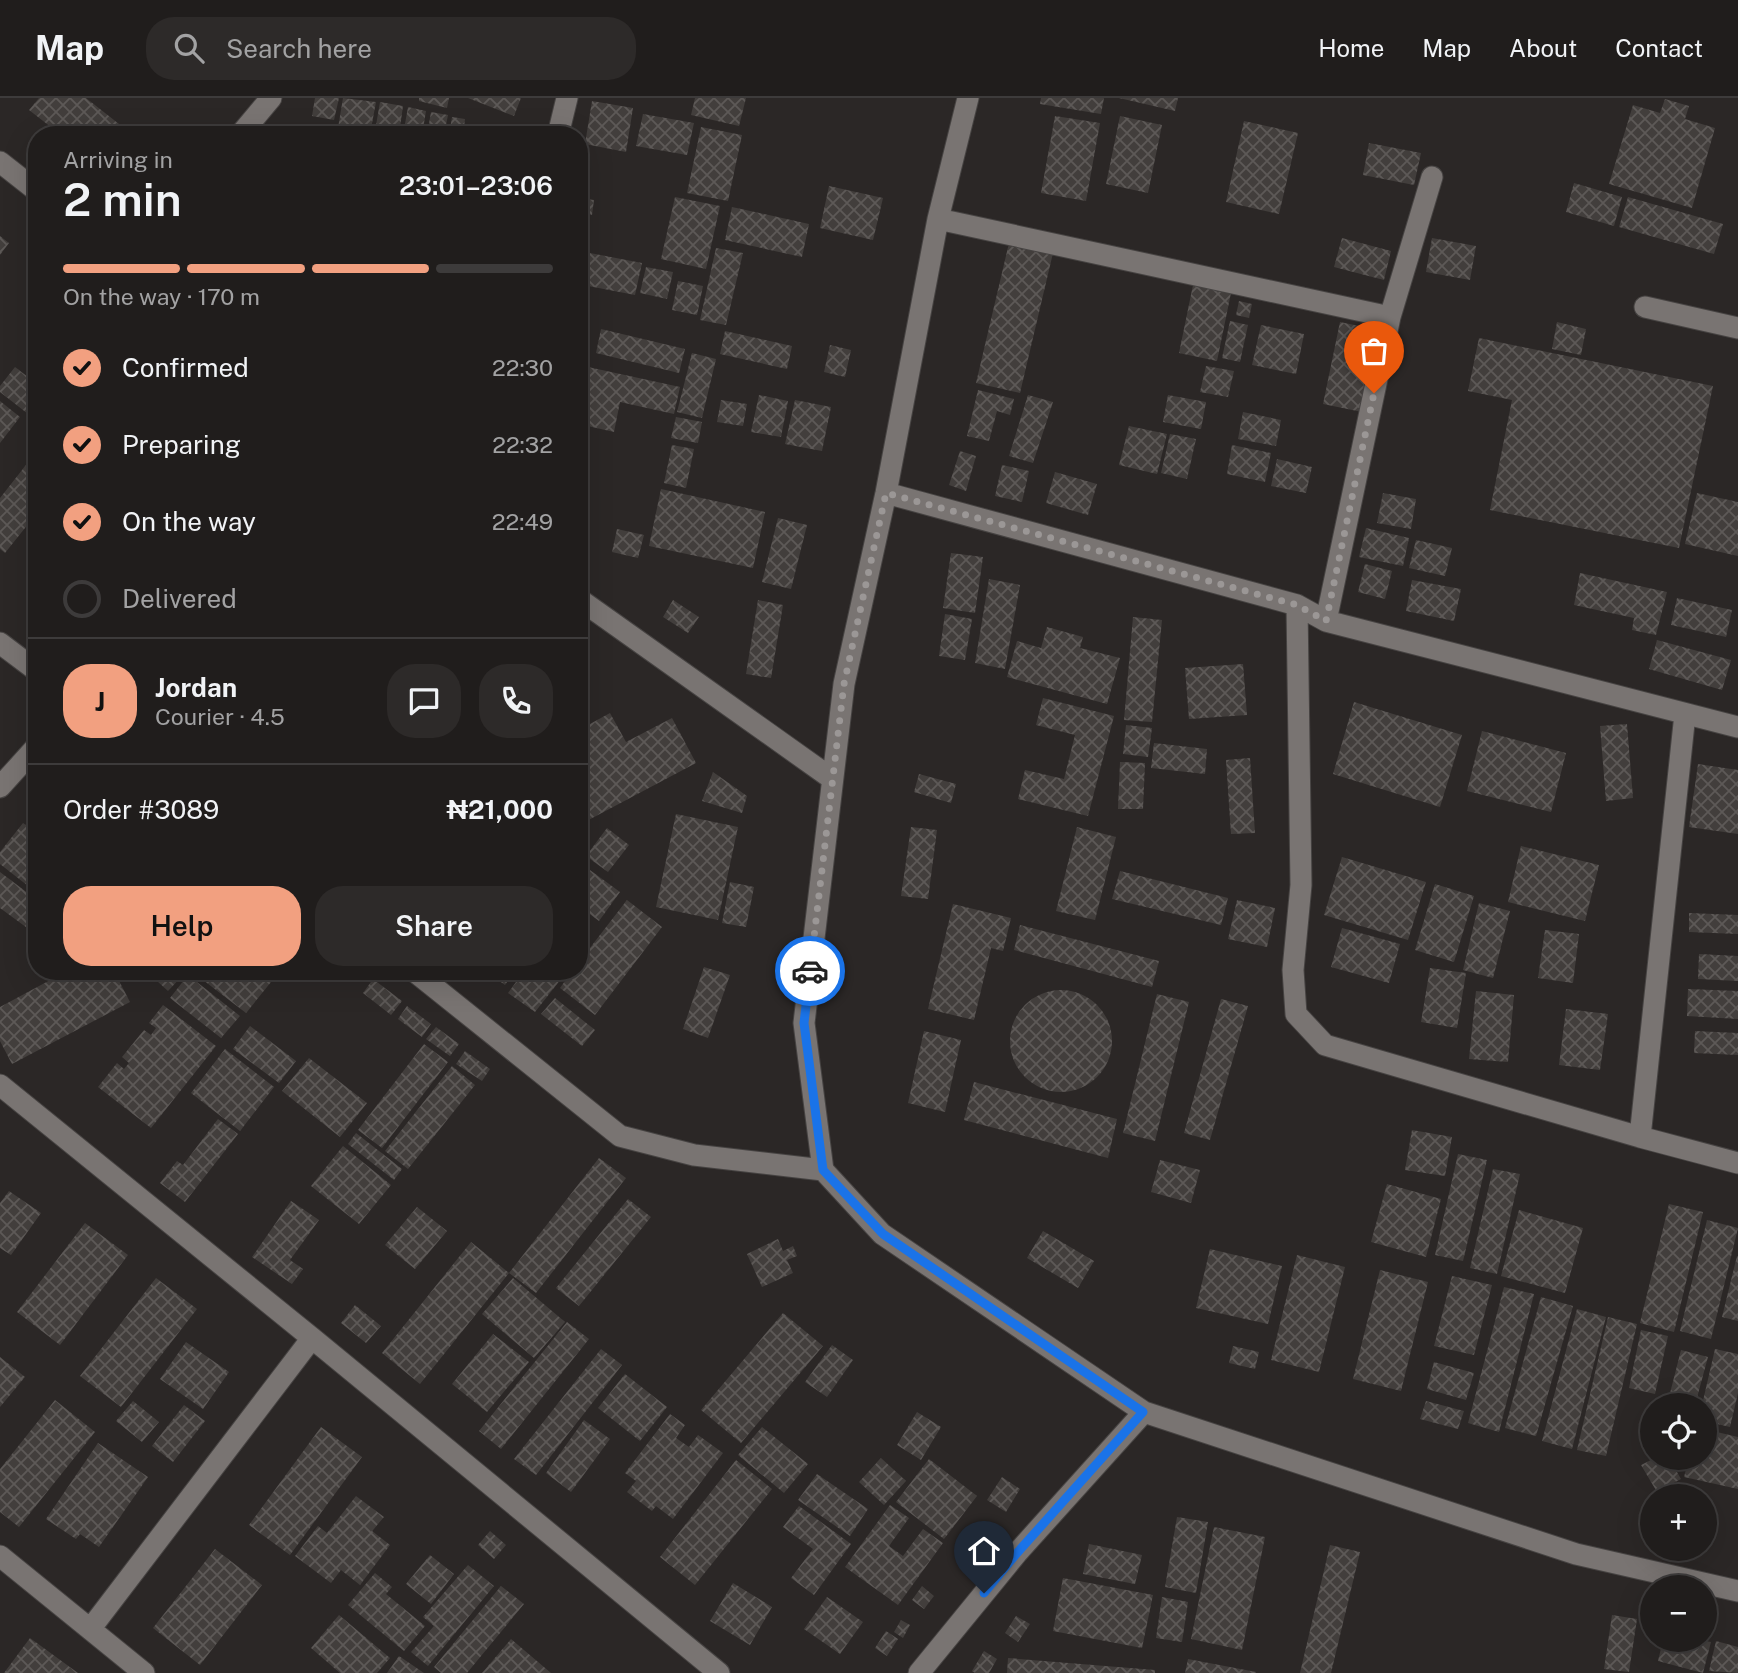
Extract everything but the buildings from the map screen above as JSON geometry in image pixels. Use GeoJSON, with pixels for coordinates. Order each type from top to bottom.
{"type":"FeatureCollection","features":[{"type":"Feature","properties":{"kind":"street"},"geometry":{"type":"LineString","coordinates":[[248,126],[271,98]]}},
{"type":"Feature","properties":{"kind":"street"},"geometry":{"type":"LineString","coordinates":[[560,126],[567,98]]}},
{"type":"Feature","properties":{"kind":"street"},"geometry":{"type":"LineString","coordinates":[[968,98],[938,219],[886,493],[844,684],[831,778],[804,1023],[823,1170],[883,1234],[1143,1412],[1576,1554],[1738,1591]]}},
{"type":"Feature","properties":{"kind":"street"},"geometry":{"type":"LineString","coordinates":[[0,162],[28,184]]}},
{"type":"Feature","properties":{"kind":"street"},"geometry":{"type":"LineString","coordinates":[[1326,621],[1390,317],[1432,177]]}},
{"type":"Feature","properties":{"kind":"street"},"geometry":{"type":"LineString","coordinates":[[938,219],[1390,317]]}},
{"type":"Feature","properties":{"kind":"street"},"geometry":{"type":"LineString","coordinates":[[1646,307],[1738,328]]}},
{"type":"Feature","properties":{"kind":"street"},"geometry":{"type":"LineString","coordinates":[[886,493],[1297,605],[1326,621],[1738,727]]}},
{"type":"Feature","properties":{"kind":"street"},"geometry":{"type":"LineString","coordinates":[[588,605],[831,778]]}},
{"type":"Feature","properties":{"kind":"street"},"geometry":{"type":"LineString","coordinates":[[1297,605],[1301,885],[1293,970],[1296,1014],[1325,1045],[1738,1163]]}},
{"type":"Feature","properties":{"kind":"street"},"geometry":{"type":"LineString","coordinates":[[0,643],[28,664]]}},
{"type":"Feature","properties":{"kind":"street"},"geometry":{"type":"LineString","coordinates":[[1640,1137],[1685,714]]}},
{"type":"Feature","properties":{"kind":"street"},"geometry":{"type":"LineString","coordinates":[[0,787],[28,756]]}},
{"type":"Feature","properties":{"kind":"street"},"geometry":{"type":"LineString","coordinates":[[425,980],[620,1136],[694,1154],[823,1170]]}},
{"type":"Feature","properties":{"kind":"street"},"geometry":{"type":"LineString","coordinates":[[0,1085],[719,1673]]}},
{"type":"Feature","properties":{"kind":"street"},"geometry":{"type":"LineString","coordinates":[[91,1628],[312,1338]]}},
{"type":"Feature","properties":{"kind":"street"},"geometry":{"type":"LineString","coordinates":[[919,1673],[1017,1553],[1143,1412]]}},
{"type":"Feature","properties":{"kind":"street"},"geometry":{"type":"LineString","coordinates":[[0,1556],[144,1673]]}},
{"type":"Feature","properties":{"kind":"way so far"},"geometry":{"type":"LineString","coordinates":[[810,971],[844,684],[886,493],[1297,605],[1326,621],[1374,393]]}},
{"type":"Feature","properties":{"kind":"route"},"geometry":{"type":"LineString","coordinates":[[810,971],[804,1023],[823,1170],[883,1234],[1143,1412],[984,1593]]}}]}
